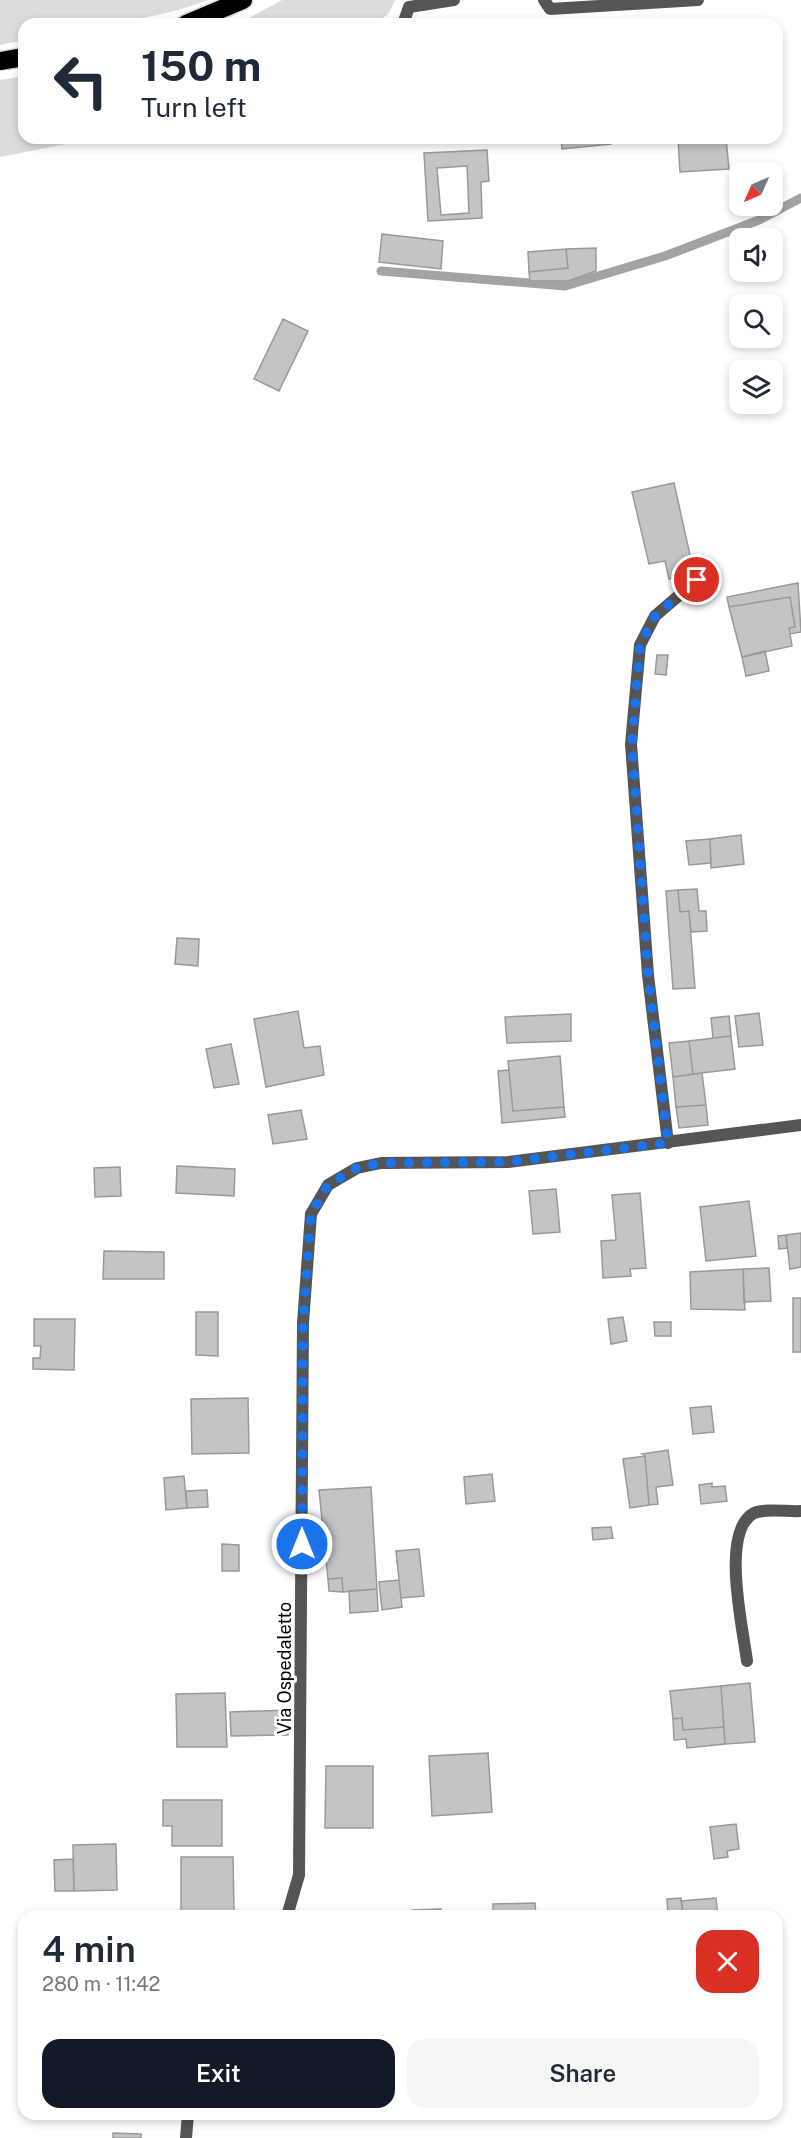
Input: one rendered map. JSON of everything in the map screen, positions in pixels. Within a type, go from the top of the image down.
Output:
[{"type":"highway","points":[[200,18],[243,0]]},
{"type":"highway","points":[[0,62],[18,58]]},
{"type":"street","points":[[405,18],[409,7],[454,0]]},
{"type":"street","points":[[544,0],[550,9],[698,0]]},
{"type":"street","points":[[668,1143],[648,975],[632,744],[640,645],[655,616],[697,580]]},
{"type":"street","name":"Via Ospedaletto","points":[[289,1910],[299,1875],[303,1323],[311,1214],[328,1185],[357,1168],[381,1163],[508,1162],[801,1125]]},
{"type":"street","points":[[747,1661],[734,1552],[742,1524],[755,1513],[801,1511]]},
{"type":"street","points":[[186,2138],[188,2120]]},
{"type":"shaded area","points":[[0,0],[208,0],[143,18],[18,18],[18,41],[0,45]]},
{"type":"shaded area","points":[[282,0],[395,0],[389,13],[383,18],[249,18]]},
{"type":"shaded area","points":[[18,77],[18,144],[66,144],[0,157],[0,80]]},
{"type":"building","points":[[562,144],[611,144],[562,149]]},
{"type":"building","points":[[678,144],[727,144],[729,169],[680,172]]},
{"type":"building","points":[[487,150],[489,181],[481,182],[482,218],[428,221],[424,153]],"holes":[[[467,166],[469,213],[441,215],[437,168]]]},
{"type":"building","points":[[382,234],[443,241],[441,269],[379,262]]},
{"type":"building","points":[[596,248],[596,271],[568,281],[530,281],[529,272],[568,268],[566,249]]},
{"type":"building","points":[[566,249],[568,268],[529,272],[528,252]]},
{"type":"building","points":[[283,319],[308,331],[279,391],[254,379]]},
{"type":"building","points":[[674,483],[694,573],[669,579],[665,561],[649,564],[632,492]]},
{"type":"building","points":[[798,583],[801,632],[790,634],[789,628],[795,627],[790,597],[729,607],[727,597]]},
{"type":"building","points":[[790,597],[795,627],[789,628],[792,646],[742,657],[729,607]]},
{"type":"building","points":[[765,651],[769,671],[746,676],[742,657]]},
{"type":"building","points":[[657,655],[668,655],[666,675],[655,674]]},
{"type":"building","points":[[741,835],[744,864],[711,868],[710,839]]},
{"type":"building","points":[[710,839],[711,863],[689,865],[686,841]]},
{"type":"building","points":[[697,889],[699,911],[706,911],[707,931],[691,932],[689,911],[680,912],[678,890]]},
{"type":"building","points":[[678,890],[680,912],[689,911],[695,988],[673,989],[666,891]]},
{"type":"building","points":[[177,938],[199,939],[198,966],[175,964]]},
{"type":"building","points":[[298,1011],[304,1048],[320,1046],[324,1075],[266,1087],[254,1019]]},
{"type":"building","points":[[759,1013],[763,1045],[739,1047],[735,1016]]},
{"type":"building","points":[[571,1014],[571,1041],[507,1043],[505,1017]]},
{"type":"building","points":[[729,1016],[731,1036],[713,1038],[711,1018]]},
{"type":"building","points":[[731,1036],[735,1069],[693,1074],[689,1041]]},
{"type":"building","points":[[689,1041],[693,1074],[673,1077],[669,1043]]},
{"type":"building","points":[[231,1044],[239,1084],[214,1088],[206,1049]]},
{"type":"building","points":[[560,1056],[564,1107],[513,1111],[508,1061]]},
{"type":"building","points":[[509,1070],[513,1111],[564,1107],[565,1117],[502,1123],[498,1071]]},
{"type":"building","points":[[702,1073],[706,1105],[676,1107],[673,1077]]},
{"type":"building","points":[[706,1105],[708,1125],[679,1128],[676,1107]]},
{"type":"building","points":[[301,1110],[307,1139],[273,1144],[268,1115]]},
{"type":"building","points":[[177,1166],[235,1169],[234,1196],[176,1193]]},
{"type":"building","points":[[120,1167],[121,1196],[95,1197],[94,1168]]},
{"type":"building","points":[[556,1189],[560,1232],[533,1234],[529,1191]]},
{"type":"building","points":[[640,1193],[646,1268],[630,1269],[631,1276],[603,1278],[601,1241],[616,1240],[612,1195]]},
{"type":"building","points":[[749,1201],[756,1256],[706,1261],[700,1207]]},
{"type":"building","points":[[801,1233],[801,1267],[790,1269],[786,1235]]},
{"type":"building","points":[[786,1235],[787,1248],[779,1249],[778,1236]]},
{"type":"building","points":[[104,1251],[164,1252],[164,1279],[103,1279]]},
{"type":"building","points":[[769,1268],[771,1301],[744,1302],[743,1269]]},
{"type":"building","points":[[743,1269],[745,1310],[691,1309],[690,1272]]},
{"type":"building","points":[[793,1298],[801,1298],[801,1352],[793,1352]]},
{"type":"building","points":[[196,1312],[218,1312],[218,1356],[196,1355]]},
{"type":"building","points":[[623,1317],[627,1341],[611,1344],[608,1319]]},
{"type":"building","points":[[34,1319],[75,1319],[74,1370],[33,1369],[33,1358],[40,1358],[41,1346],[34,1346]]},
{"type":"building","points":[[654,1322],[671,1322],[671,1336],[655,1336]]},
{"type":"building","points":[[248,1398],[249,1453],[192,1454],[191,1399]]},
{"type":"building","points":[[711,1406],[714,1432],[693,1434],[690,1408]]},
{"type":"building","points":[[668,1450],[673,1485],[656,1487],[658,1504],[649,1505],[645,1456],[642,1454]]},
{"type":"building","points":[[645,1456],[649,1505],[630,1508],[623,1459]]},
{"type":"building","points":[[492,1474],[495,1501],[466,1504],[464,1477]]},
{"type":"building","points":[[184,1476],[187,1508],[166,1510],[164,1478]]},
{"type":"building","points":[[712,1483],[712,1487],[725,1486],[727,1501],[701,1504],[699,1485]]},
{"type":"building","points":[[371,1487],[377,1589],[343,1592],[342,1578],[328,1579],[319,1490]]},
{"type":"building","points":[[207,1490],[208,1507],[187,1508],[186,1491]]},
{"type":"building","points":[[611,1527],[613,1538],[593,1540],[592,1528]]},
{"type":"building","points":[[222,1544],[239,1545],[239,1571],[222,1571]]},
{"type":"building","points":[[419,1549],[424,1596],[401,1598],[396,1551]]},
{"type":"building","points":[[342,1578],[343,1592],[329,1591],[328,1579]]},
{"type":"building","points":[[399,1580],[402,1607],[382,1610],[379,1582]]},
{"type":"building","points":[[377,1589],[378,1611],[350,1613],[349,1591]]},
{"type":"building","points":[[750,1683],[755,1742],[725,1744],[721,1686]]},
{"type":"building","points":[[721,1686],[724,1727],[683,1730],[682,1718],[673,1719],[670,1691]]},
{"type":"building","points":[[225,1693],[227,1747],[177,1747],[176,1694]]},
{"type":"building","points":[[288,1710],[288,1735],[231,1736],[230,1712]]},
{"type":"building","points":[[682,1718],[683,1730],[724,1727],[725,1744],[687,1748],[686,1739],[674,1740],[673,1719]]},
{"type":"building","points":[[488,1753],[492,1812],[432,1816],[429,1756]]},
{"type":"building","points":[[326,1766],[373,1766],[373,1828],[325,1828]]},
{"type":"building","points":[[163,1800],[222,1800],[222,1846],[172,1846],[172,1826],[163,1826]]},
{"type":"building","points":[[736,1824],[739,1849],[727,1851],[728,1857],[714,1859],[710,1827]]},
{"type":"building","points":[[116,1844],[117,1890],[74,1891],[73,1845]]},
{"type":"building","points":[[181,1857],[233,1857],[234,1910],[181,1910]]},
{"type":"building","points":[[73,1859],[74,1891],[55,1891],[54,1860]]},
{"type":"building","points":[[681,1898],[683,1910],[668,1910],[667,1899]]},
{"type":"building","points":[[716,1898],[717,1910],[682,1910],[681,1901]]},
{"type":"building","points":[[535,1903],[536,1910],[493,1910],[493,1904]]},
{"type":"building","points":[[113,2133],[141,2134],[141,2138],[113,2138]]},
{"type":"waterway","points":[[381,271],[565,286],[665,256],[759,220],[801,198]]},
{"type":"route","points":[[302,1544],[303,1323],[311,1214],[328,1185],[357,1168],[381,1163],[508,1162],[668,1143],[648,975],[632,744],[640,645],[655,616],[697,580]]}]
